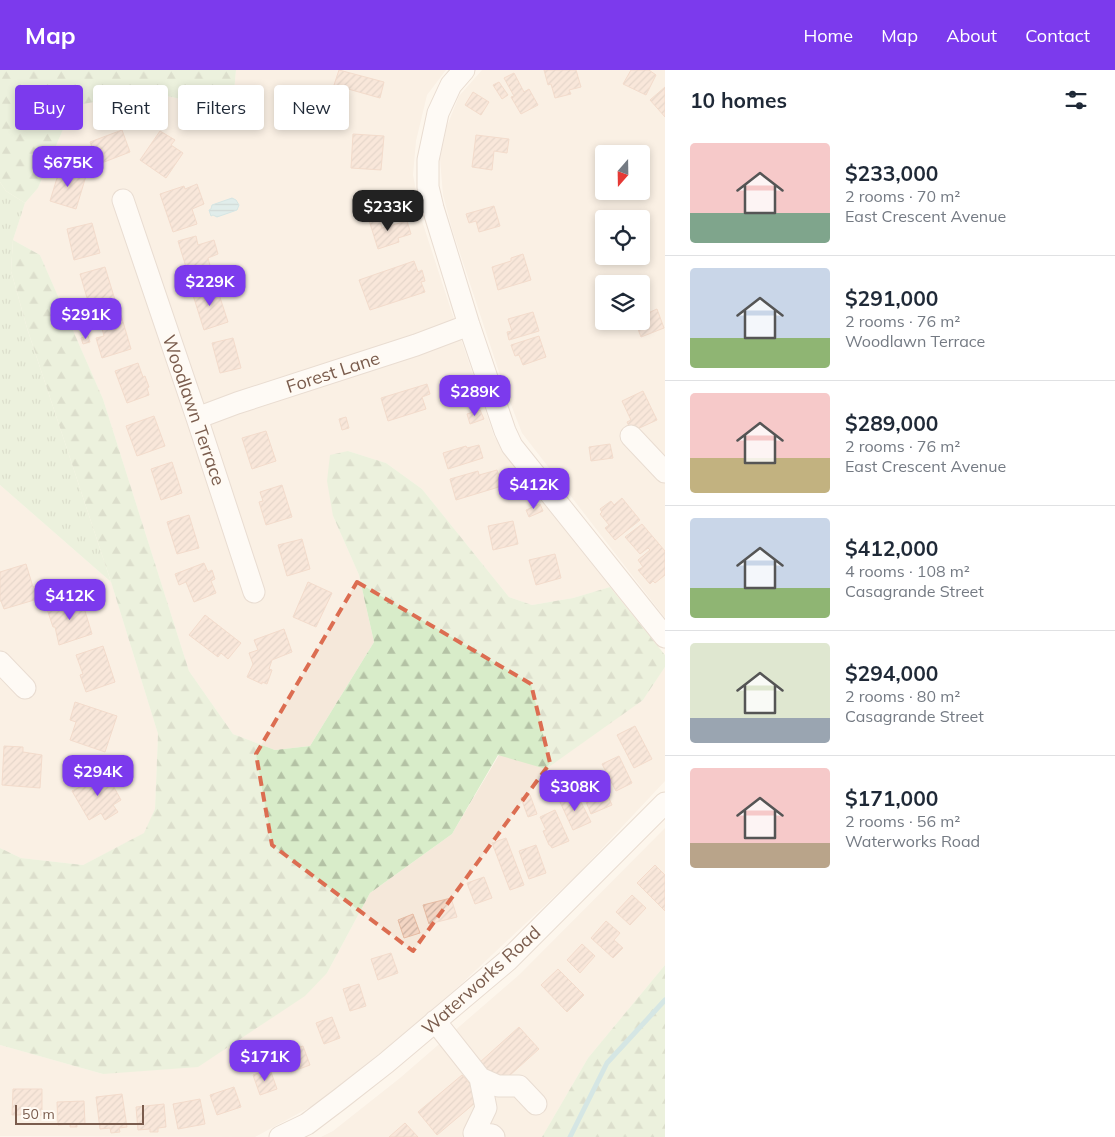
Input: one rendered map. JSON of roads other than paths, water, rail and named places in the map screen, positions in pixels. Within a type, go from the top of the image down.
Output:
[{"type":"street","points":[[464,70],[451,85],[438,113],[428,160],[428,187],[469,325],[505,432],[512,446],[665,637]]},
{"type":"street","name":"Woodlawn Terrace","points":[[122,200],[197,418],[254,592]]},
{"type":"street","name":"Forest Lane","points":[[197,418],[243,401],[416,345],[469,325]]},
{"type":"street","points":[[631,436],[665,472]]},
{"type":"street","points":[[0,662],[25,688]]},
{"type":"street","name":"Waterworks Road","points":[[280,1137],[307,1124],[377,1070],[512,957],[665,803]]},
{"type":"street","points":[[435,1022],[480,1078],[498,1086],[519,1086],[536,1104]]},
{"type":"street","points":[[480,1078],[486,1108],[474,1133],[492,1135],[494,1137]]},
{"type":"water","points":[[232,198],[239,205],[237,210],[217,217],[211,216],[209,210],[212,205]]},
{"type":"waterway","points":[[570,1137],[607,1063],[665,1000]]}]
